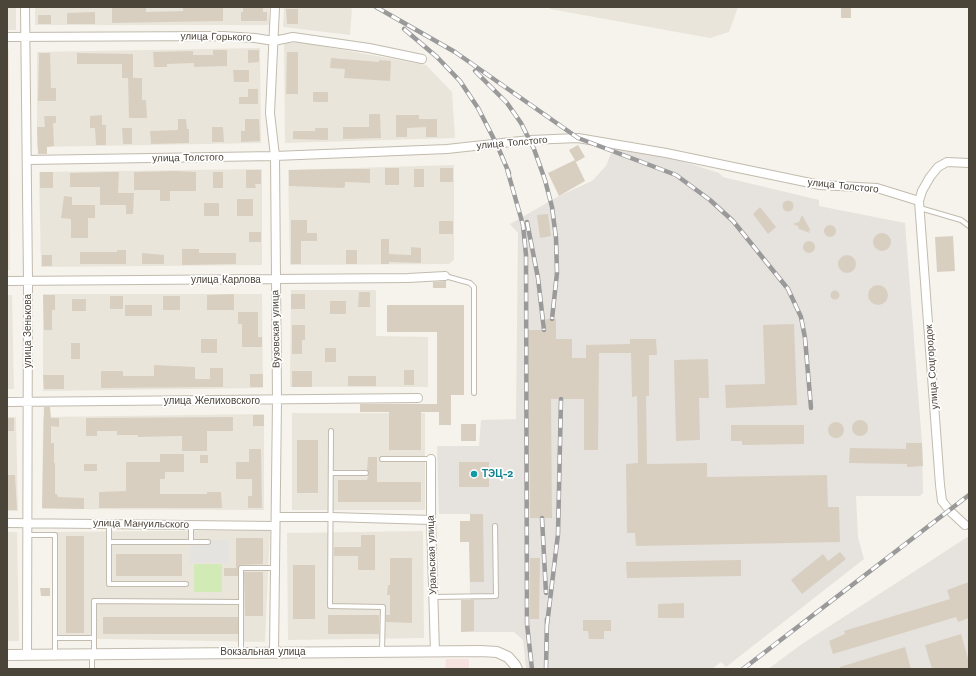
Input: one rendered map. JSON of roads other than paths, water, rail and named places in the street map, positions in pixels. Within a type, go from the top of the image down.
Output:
[{"type":"street","name":"улица Зенькова","points":[[25,7],[29,523],[27,654]]},
{"type":"street","name":"Вузовская улица","points":[[274,652],[277,400],[275,156],[270,113],[275,7]]},
{"type":"street","name":"улица Горького","points":[[7,36],[224,36],[274,41],[293,37],[369,48],[422,59]]},
{"type":"street","name":"улица Толстого","points":[[27,160],[275,156],[447,149],[530,140],[578,138],[666,153],[820,185],[877,188],[920,204]]},
{"type":"street","points":[[920,204],[922,191],[938,167],[947,162],[969,163]]},
{"type":"street","name":"улица Соцгородок","points":[[920,204],[942,501],[950,511],[967,524]]},
{"type":"street","name":"улица Карлова","points":[[7,281],[408,278],[445,276]]},
{"type":"street","name":"улица Желиховского","points":[[7,402],[418,398]]},
{"type":"street","name":"Уральская улица","points":[[431,459],[431,520],[435,652]]},
{"type":"street","name":"улица Мануильского","points":[[7,523],[191,525],[276,522],[331,517],[431,520]]},
{"type":"street","name":"Вокзальная улица","points":[[7,655],[241,652],[497,652],[508,657],[516,667]]},
{"type":"lane","points":[[920,204],[960,220],[969,226]]},
{"type":"lane","points":[[445,276],[470,282],[474,287],[474,392]]},
{"type":"lane","points":[[331,431],[330,606],[383,606],[382,652]]},
{"type":"lane","points":[[382,459],[431,459]]},
{"type":"lane","points":[[331,473],[366,473]]},
{"type":"lane","points":[[109,524],[109,584],[186,584]]},
{"type":"lane","points":[[191,525],[191,542]]},
{"type":"lane","points":[[434,597],[496,596],[494,526]]},
{"type":"lane","points":[[28,535],[55,535],[55,654]]},
{"type":"lane","points":[[109,542],[208,542]]},
{"type":"lane","points":[[241,652],[241,568],[275,568]]},
{"type":"lane","points":[[92,669],[94,601],[241,602]]},
{"type":"lane","points":[[55,638],[94,638]]},
{"type":"railway","points":[[376,7],[455,52],[578,138],[676,175],[710,200],[733,221],[788,289],[801,317],[805,338],[811,408]]},
{"type":"railway","points":[[404,29],[437,57],[460,81],[478,108],[497,145],[509,173]]},
{"type":"railway","points":[[475,71],[507,103],[521,123],[534,149],[545,180],[552,207],[556,238],[557,273],[552,319]]},
{"type":"railway","points":[[507,169],[523,225],[526,255],[527,624],[532,669]]},
{"type":"railway","points":[[527,222],[538,278],[544,330]]},
{"type":"railway","points":[[547,625],[558,534],[561,399]]},
{"type":"railway","points":[[743,669],[969,495]]},
{"type":"railway","points":[[542,518],[546,593]]},
{"type":"railway","points":[[546,669],[547,619]]},
{"type":"place","name":"ТЭЦ-2","points":[[474,474]]}]
